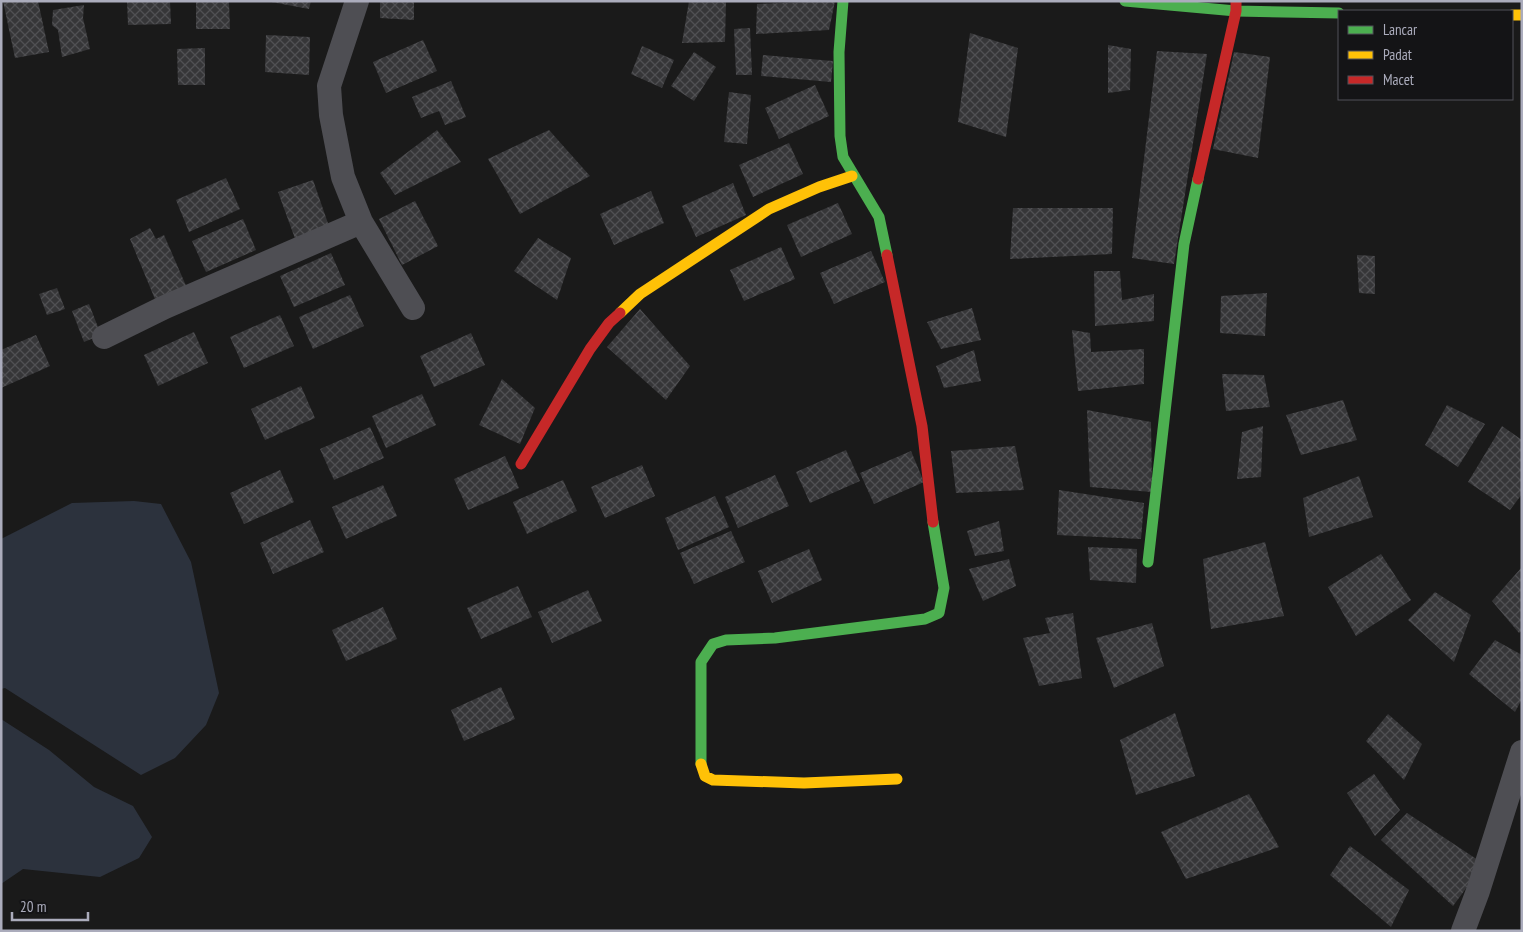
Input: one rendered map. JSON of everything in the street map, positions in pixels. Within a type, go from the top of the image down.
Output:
[{"type":"street","points":[[357,1],[329,86],[330,115],[343,178],[361,222],[414,308]]},
{"type":"street","points":[[843,1],[839,52],[840,136],[843,157],[852,176],[868,196],[879,217],[922,426],[930,500],[944,588],[943,602],[939,613],[925,619],[774,638],[726,640],[713,644],[702,662],[700,760],[704,776],[713,780],[804,784],[897,779]]},
{"type":"street","points":[[1125,1],[1338,13]]},
{"type":"street","points":[[1148,562],[1184,244],[1236,6]]},
{"type":"street","points":[[522,464],[590,350],[609,323],[640,294],[722,238],[769,209],[819,187],[852,176]]},
{"type":"street","points":[[104,337],[165,307],[361,222]]},
{"type":"street","points":[[1463,931],[1478,891],[1522,752]]},
{"type":"shaded area","points":[[134,501],[161,504],[191,562],[219,693],[206,725],[175,758],[141,775],[5,688],[1,689],[1,539],[72,503]]},
{"type":"shaded area","points":[[1,719],[49,750],[94,787],[133,806],[152,837],[139,858],[100,877],[23,869],[1,884]]},
{"type":"building","points":[[3,1],[38,1],[49,52],[15,58]]},
{"type":"building","points":[[127,1],[170,1],[171,24],[128,25]]},
{"type":"building","points":[[196,1],[229,1],[230,29],[196,29]]},
{"type":"building","points":[[266,1],[311,1],[309,9]]},
{"type":"building","points":[[380,1],[414,1],[414,20],[380,18]]},
{"type":"building","points":[[689,1],[726,1],[725,42],[682,43]]},
{"type":"building","points":[[835,1],[829,30],[756,34],[757,4]]},
{"type":"building","points":[[84,5],[83,18],[90,49],[62,57],[58,30],[52,25],[53,10]]},
{"type":"building","points":[[750,28],[752,75],[736,75],[734,29]]},
{"type":"building","points":[[970,33],[1018,48],[1006,137],[958,122]]},
{"type":"building","points":[[266,35],[310,37],[309,75],[265,72]]},
{"type":"building","points":[[423,40],[437,71],[386,93],[373,62]]},
{"type":"building","points":[[1108,45],[1131,49],[1130,90],[1108,93]]},
{"type":"building","points":[[642,46],[674,60],[662,88],[631,74]]},
{"type":"building","points":[[205,48],[205,85],[178,85],[177,49]]},
{"type":"building","points":[[1157,51],[1207,54],[1174,264],[1132,258]]},
{"type":"building","points":[[694,52],[716,67],[694,101],[671,86]]},
{"type":"building","points":[[1234,52],[1270,57],[1258,158],[1213,149]]},
{"type":"building","points":[[763,55],[833,61],[831,82],[761,76]]},
{"type":"building","points":[[451,81],[466,117],[445,125],[439,111],[421,118],[412,97]]},
{"type":"building","points":[[815,85],[829,116],[779,139],[765,108]]},
{"type":"building","points":[[729,92],[751,95],[747,144],[724,142]]},
{"type":"building","points":[[437,130],[461,162],[395,195],[380,173]]},
{"type":"building","points":[[549,130],[590,176],[520,214],[488,159]]},
{"type":"building","points":[[789,143],[803,174],[753,197],[739,165]]},
{"type":"building","points":[[226,178],[240,209],[189,232],[176,200]]},
{"type":"building","points":[[313,180],[331,232],[297,244],[278,192]]},
{"type":"building","points":[[733,183],[746,215],[696,237],[682,206]]},
{"type":"building","points":[[651,191],[664,223],[614,245],[600,214]]},
{"type":"building","points":[[415,201],[438,246],[402,265],[379,219]]},
{"type":"building","points":[[838,203],[852,234],[801,257],[787,225]]},
{"type":"building","points":[[1013,208],[1113,208],[1112,254],[1010,259]]},
{"type":"building","points":[[243,219],[256,250],[206,272],[192,241]]},
{"type":"building","points":[[150,228],[156,239],[164,235],[187,288],[157,304],[130,239]]},
{"type":"building","points":[[538,238],[571,258],[557,300],[514,271]]},
{"type":"building","points":[[781,247],[795,279],[744,301],[730,270]]},
{"type":"building","points":[[871,251],[885,282],[834,304],[820,273]]},
{"type":"building","points":[[331,253],[345,285],[294,307],[280,276]]},
{"type":"building","points":[[1357,255],[1375,256],[1375,294],[1359,293]]},
{"type":"building","points":[[1094,271],[1120,271],[1122,300],[1154,294],[1154,321],[1095,326]]},
{"type":"building","points":[[57,288],[65,309],[47,315],[39,294]]},
{"type":"building","points":[[1267,293],[1265,336],[1220,333],[1221,296]]},
{"type":"building","points":[[350,295],[364,326],[313,349],[299,317]]},
{"type":"building","points":[[89,304],[101,335],[84,342],[72,311]]},
{"type":"building","points":[[972,308],[981,340],[941,349],[927,322]]},
{"type":"building","points":[[640,309],[690,366],[666,400],[607,347]]},
{"type":"building","points":[[280,315],[294,346],[244,368],[230,337]]},
{"type":"building","points":[[1072,330],[1090,333],[1091,352],[1144,349],[1144,384],[1078,391]]},
{"type":"building","points":[[194,332],[208,363],[158,386],[144,355]]},
{"type":"building","points":[[471,333],[485,365],[434,387],[420,356]]},
{"type":"building","points":[[36,335],[50,366],[1,388],[1,350]]},
{"type":"building","points":[[974,350],[981,381],[944,388],[936,366]]},
{"type":"building","points":[[1222,374],[1264,375],[1270,407],[1226,411]]},
{"type":"building","points":[[502,379],[535,408],[520,444],[479,425]]},
{"type":"building","points":[[301,386],[315,418],[265,440],[251,409]]},
{"type":"building","points":[[422,394],[436,425],[386,448],[372,416]]},
{"type":"building","points":[[1343,400],[1357,440],[1301,455],[1286,415]]},
{"type":"building","points":[[1447,405],[1485,424],[1458,467],[1425,445]]},
{"type":"building","points":[[1087,410],[1151,422],[1152,492],[1090,487]]},
{"type":"building","points":[[1263,426],[1261,477],[1237,479],[1242,432]]},
{"type":"building","points":[[1502,426],[1522,440],[1522,494],[1510,510],[1468,482]]},
{"type":"building","points":[[370,427],[384,458],[334,480],[320,449]]},
{"type":"building","points":[[1015,446],[1024,490],[956,493],[951,451]]},
{"type":"building","points":[[846,450],[860,481],[810,503],[796,472]]},
{"type":"building","points":[[911,451],[924,482],[874,504],[860,473]]},
{"type":"building","points":[[505,456],[519,488],[468,510],[454,479]]},
{"type":"building","points":[[642,465],[655,496],[605,518],[591,487]]},
{"type":"building","points":[[280,470],[294,502],[244,524],[230,493]]},
{"type":"building","points":[[775,475],[789,506],[738,528],[725,497]]},
{"type":"building","points":[[1359,476],[1373,517],[1309,537],[1303,498]]},
{"type":"building","points":[[563,480],[577,511],[527,534],[513,502]]},
{"type":"building","points":[[383,485],[397,516],[346,539],[332,507]]},
{"type":"building","points":[[1059,490],[1144,503],[1141,539],[1057,535]]},
{"type":"building","points":[[715,496],[729,527],[678,550],[665,518]]},
{"type":"building","points":[[310,520],[324,552],[273,574],[260,543]]},
{"type":"building","points":[[999,521],[1004,551],[975,556],[967,531]]},
{"type":"building","points":[[731,531],[745,562],[694,584],[680,553]]},
{"type":"building","points":[[1265,542],[1284,616],[1211,629],[1203,559]]},
{"type":"building","points":[[1088,547],[1137,549],[1136,583],[1090,580]]},
{"type":"building","points":[[809,549],[822,580],[772,603],[758,571]]},
{"type":"building","points":[[1381,554],[1411,600],[1356,636],[1328,587]]},
{"type":"building","points":[[1009,559],[1016,586],[983,601],[969,569]]},
{"type":"building","points":[[1522,567],[1522,631],[1519,633],[1492,601]]},
{"type":"building","points":[[518,586],[532,617],[481,639],[467,608]]},
{"type":"building","points":[[588,590],[602,621],[552,643],[538,612]]},
{"type":"building","points":[[1435,592],[1471,615],[1454,662],[1408,620]]},
{"type":"building","points":[[383,607],[397,639],[346,661],[332,630]]},
{"type":"building","points":[[1073,613],[1082,678],[1039,686],[1023,638],[1050,633],[1045,618]]},
{"type":"building","points":[[1152,623],[1164,666],[1114,688],[1096,638]]},
{"type":"building","points":[[1495,640],[1522,655],[1522,699],[1515,712],[1469,674]]},
{"type":"building","points":[[501,687],[515,719],[464,741],[451,710]]},
{"type":"building","points":[[1175,713],[1195,776],[1136,795],[1120,740]]},
{"type":"building","points":[[1388,714],[1422,744],[1404,780],[1366,741]]},
{"type":"building","points":[[1374,774],[1400,810],[1375,836],[1347,793]]},
{"type":"building","points":[[1249,794],[1279,847],[1186,879],[1161,832]]},
{"type":"building","points":[[1407,813],[1484,864],[1453,906],[1381,840]]},
{"type":"building","points":[[1350,846],[1409,890],[1391,927],[1330,875]]},
{"type":"traffic: fast","points":[[843,1],[839,52],[840,136],[843,157],[879,217],[887,255]]},
{"type":"traffic: fast","points":[[1125,1],[1236,11],[1338,13]]},
{"type":"traffic: fast","points":[[1148,562],[1184,244],[1198,179]]},
{"type":"traffic: fast","points":[[701,764],[701,662],[713,644],[726,640],[775,638],[925,619],[939,613],[944,588],[933,522]]},
{"type":"traffic: slow","points":[[1513,15],[1522,15]]},
{"type":"traffic: slow","points":[[620,313],[640,294],[769,209],[819,187],[852,176]]},
{"type":"traffic: slow","points":[[701,764],[705,776],[713,780],[804,783],[897,779]]},
{"type":"traffic: jam","points":[[1198,179],[1236,11],[1236,1]]},
{"type":"traffic: jam","points":[[887,255],[922,426],[933,522]]},
{"type":"traffic: jam","points":[[521,464],[590,349],[609,323],[620,313]]}]
